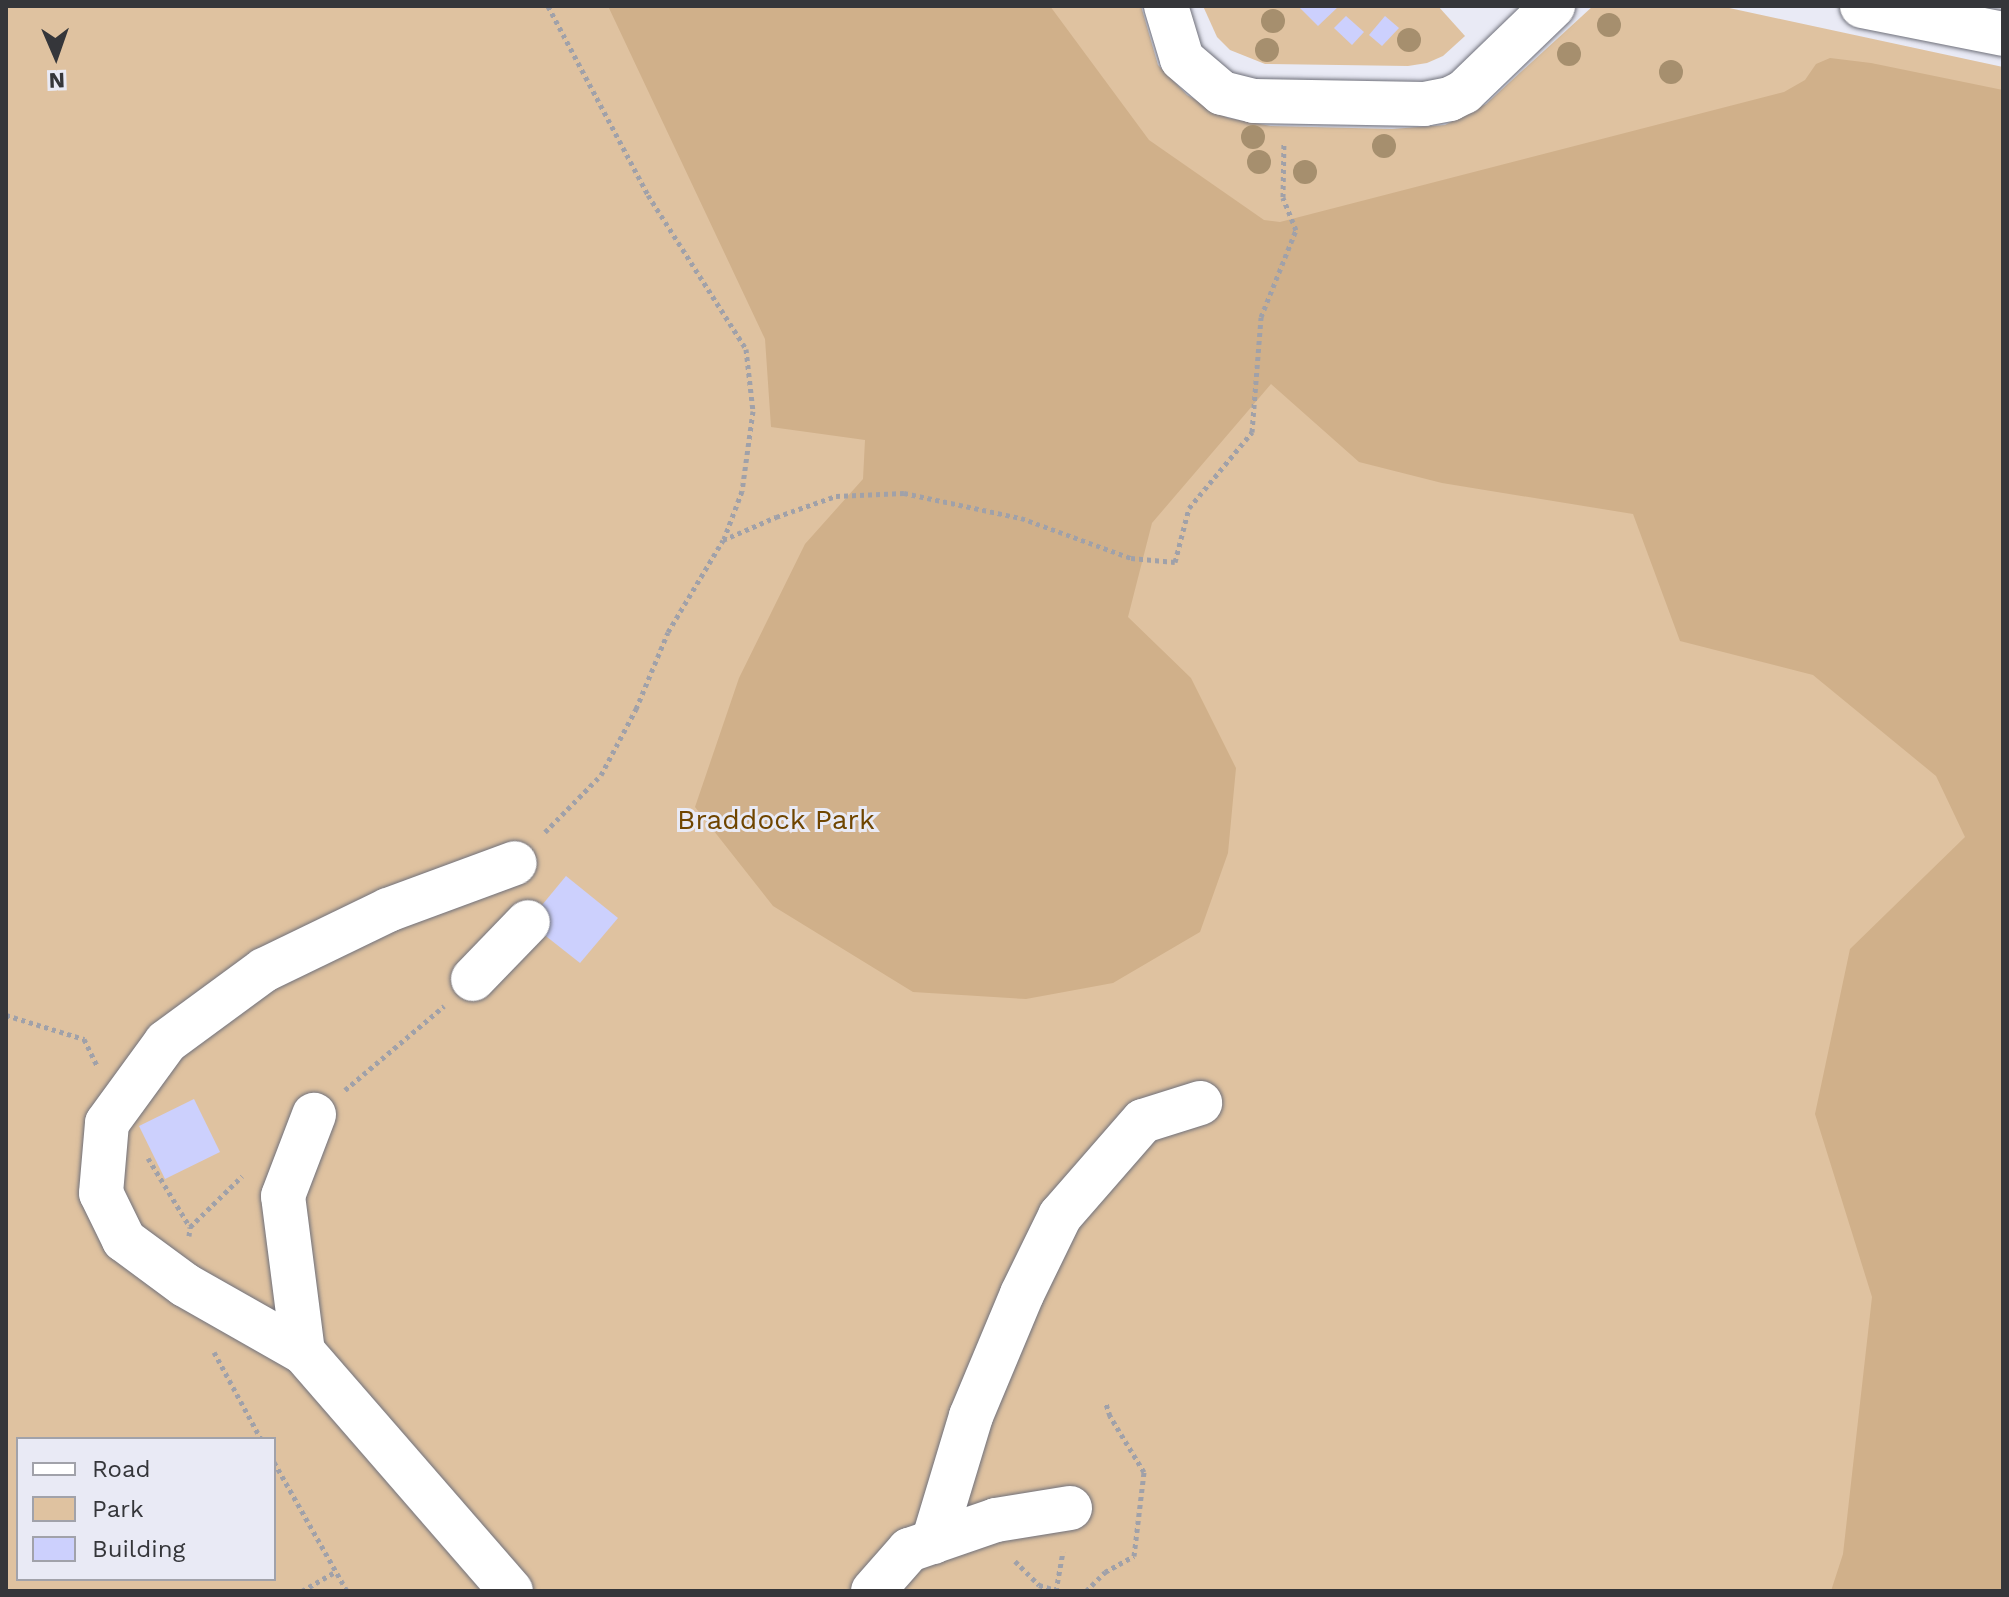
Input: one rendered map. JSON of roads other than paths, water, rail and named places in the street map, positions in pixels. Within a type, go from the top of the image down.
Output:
[{"type":"lane","points":[[1166,6],[1182,59],[1202,80],[1222,93],[1254,101],[1424,104],[1450,99],[1477,80],[1553,6]]},
{"type":"lane","points":[[1862,6],[2003,34]]},
{"type":"lane","points":[[511,1591],[303,1352],[185,1285],[124,1240],[101,1193],[107,1123],[166,1042],[264,970],[388,910],[515,863]]},
{"type":"lane","points":[[473,979],[528,922]]},
{"type":"lane","points":[[933,1542],[971,1416],[1022,1294],[1060,1216],[1143,1121],[1200,1103]]},
{"type":"lane","points":[[303,1352],[283,1196],[314,1115]]},
{"type":"lane","points":[[873,1591],[909,1550],[996,1520],[1070,1508]]},
{"type":"park label","name":"Braddock Park","points":[[776,820]]}]
